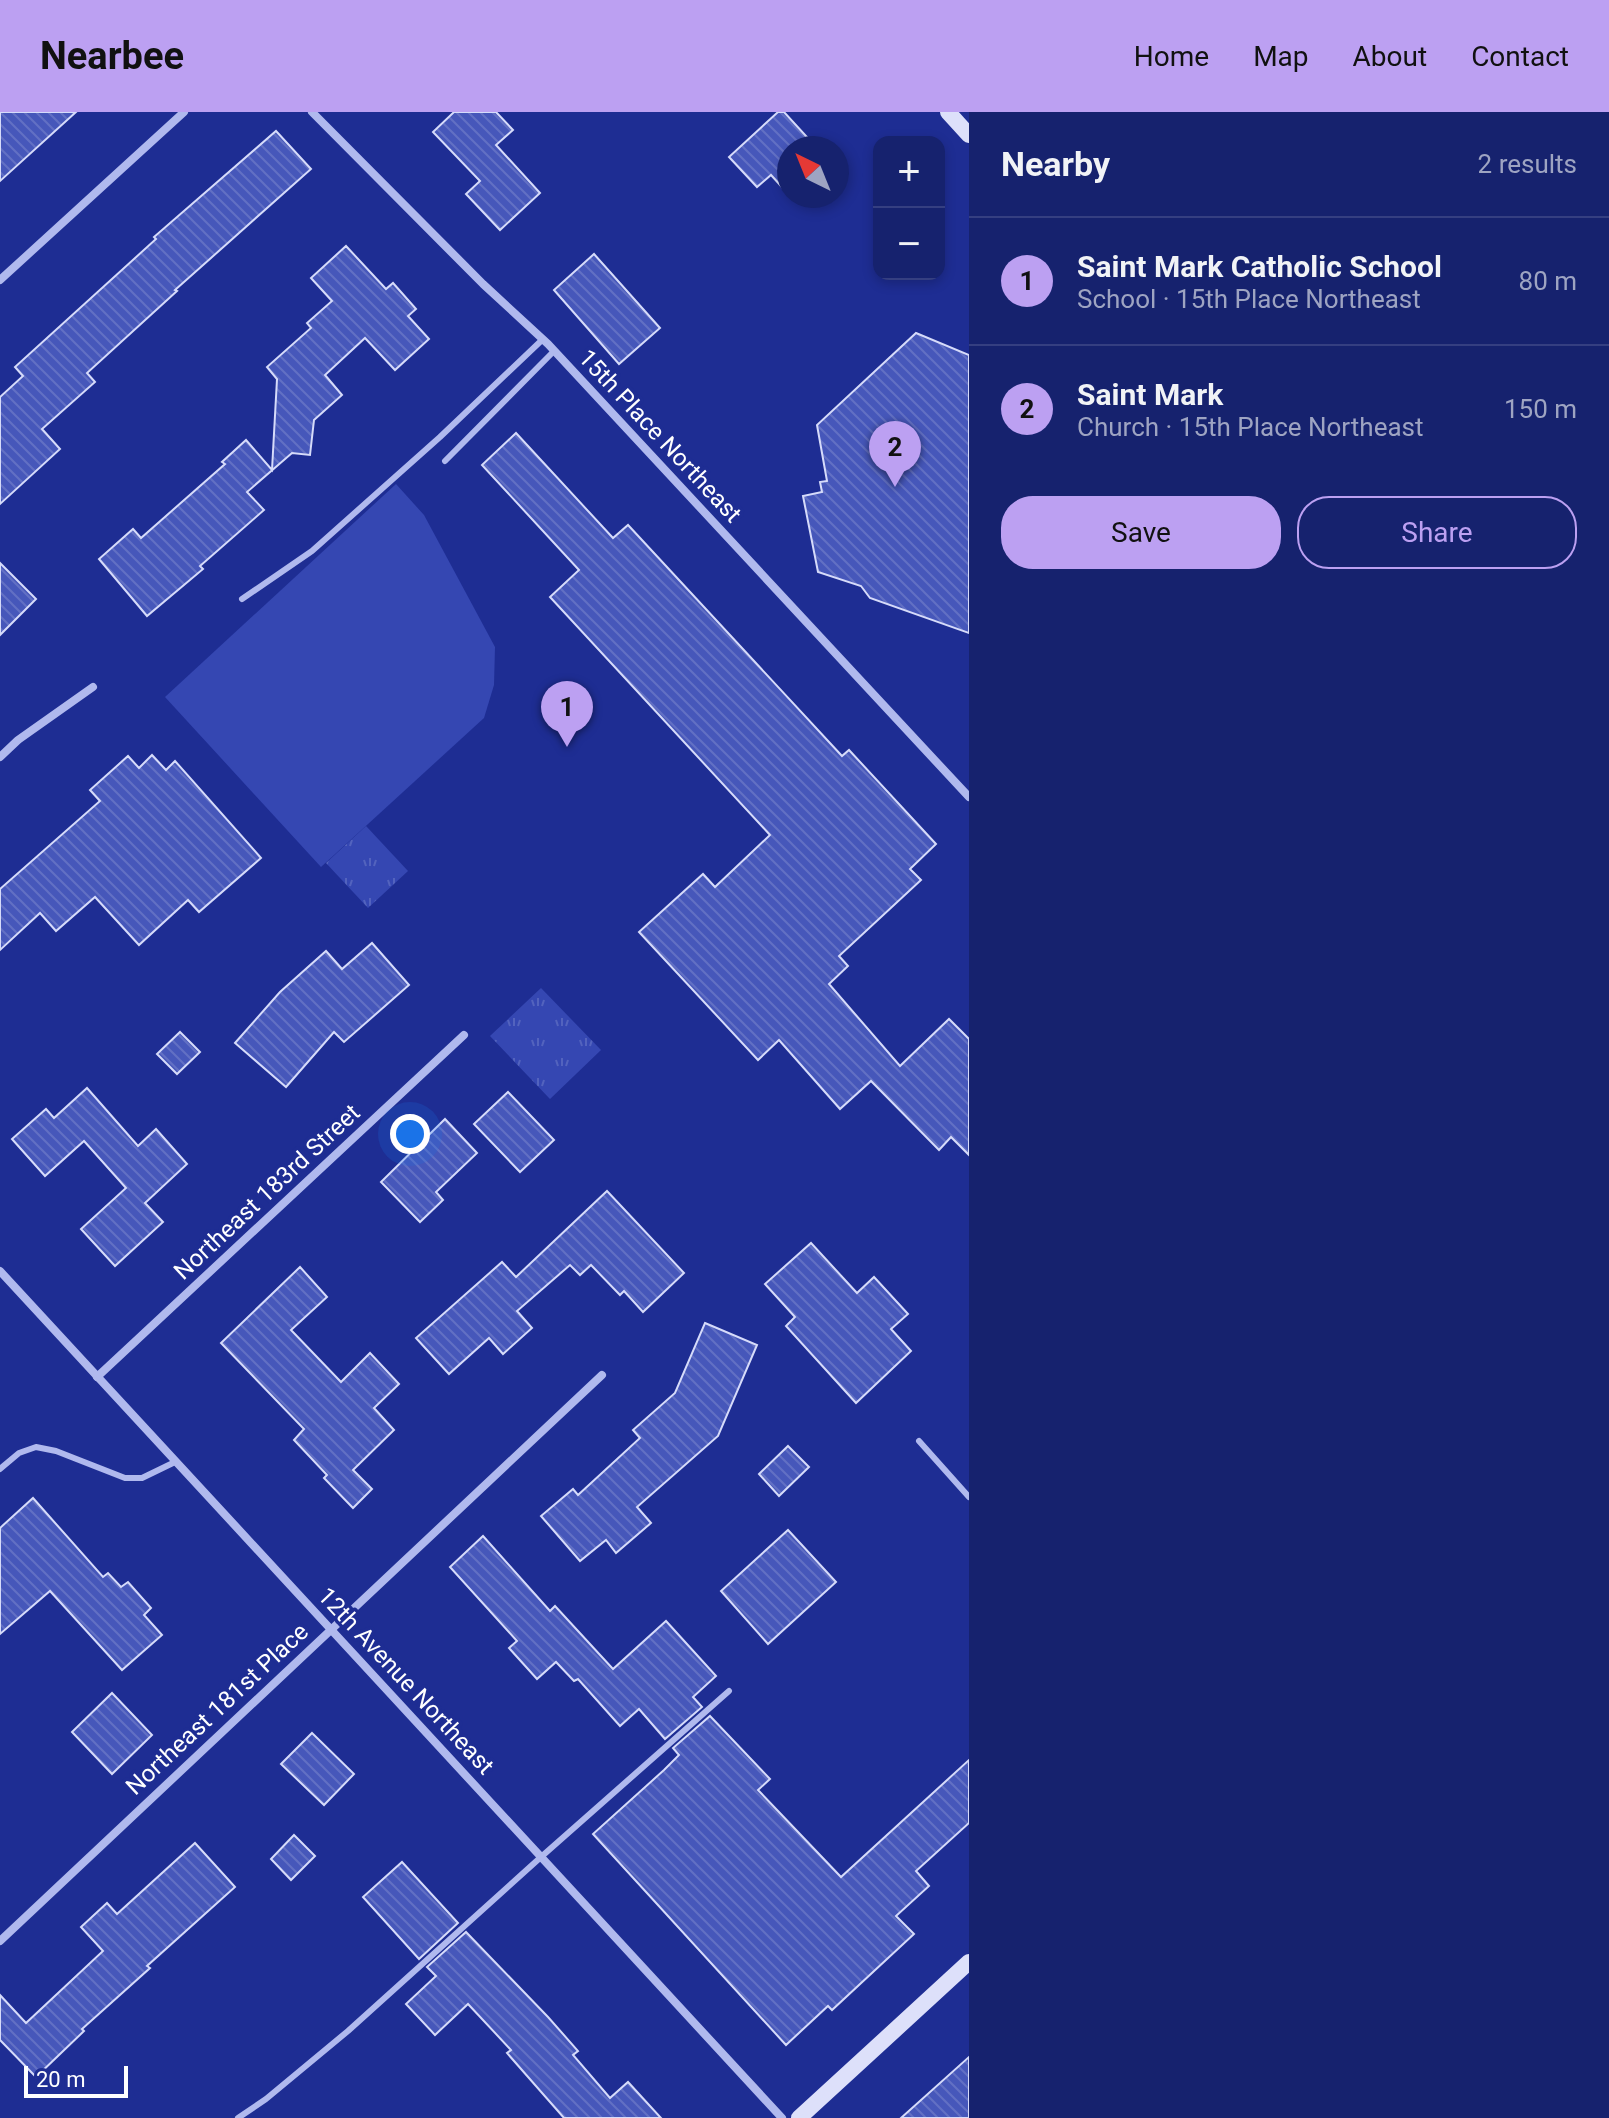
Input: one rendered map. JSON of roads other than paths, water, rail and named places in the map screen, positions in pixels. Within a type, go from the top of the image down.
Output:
[{"type":"street","points":[[0,280],[184,112]]},
{"type":"street","name":"15th Place Northeast","points":[[312,112],[554,351],[969,797]]},
{"type":"street","points":[[948,112],[969,135]]},
{"type":"street","points":[[0,757],[18,740],[93,687]]},
{"type":"street","name":"Northeast 183rd Street","points":[[97,1377],[464,1035]]},
{"type":"street","name":"12th Avenue Northeast","points":[[0,1271],[782,2118]]},
{"type":"street","name":"Northeast 181st Place","points":[[0,1941],[602,1375]]},
{"type":"street","points":[[799,2118],[969,1962]]},
{"type":"lane","points":[[242,599],[312,551],[440,437],[542,340]]},
{"type":"lane","points":[[445,461],[554,351]]},
{"type":"lane","points":[[919,1441],[969,1497]]},
{"type":"lane","points":[[0,1469],[19,1453],[36,1447],[56,1451],[125,1478],[142,1478],[175,1462]]},
{"type":"lane","points":[[238,2118],[266,2099],[348,2031],[729,1691]]},
{"type":"place","name":"Saint Mark","points":[[895,487]]},
{"type":"place","name":"Saint Mark Catholic School","points":[[567,747]]}]
